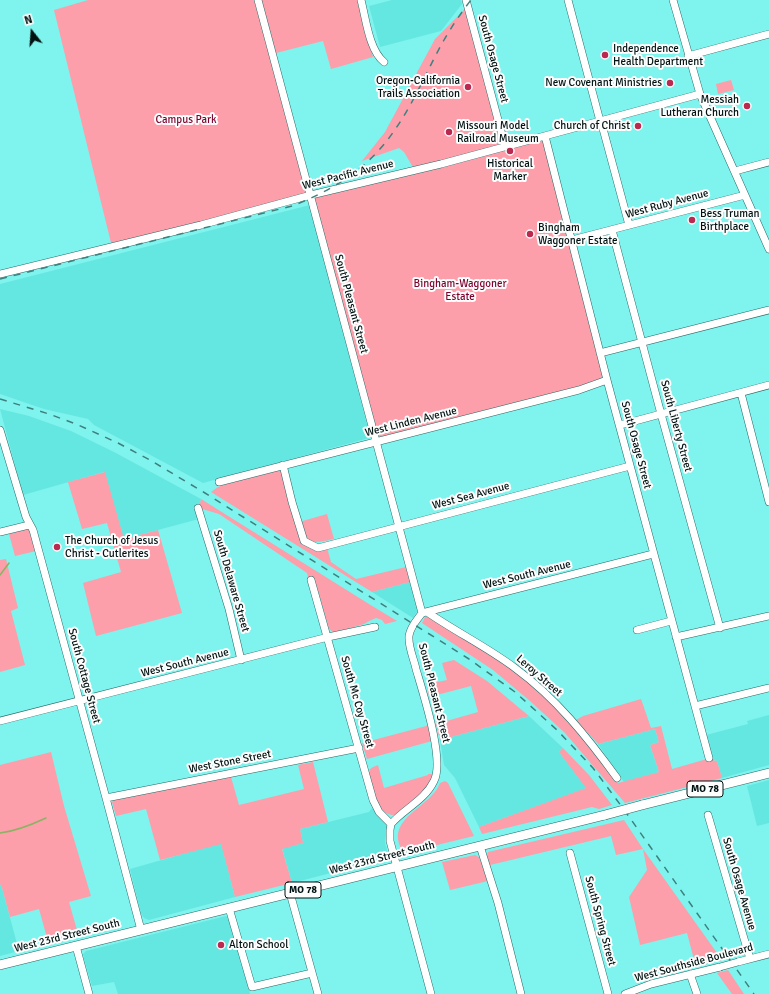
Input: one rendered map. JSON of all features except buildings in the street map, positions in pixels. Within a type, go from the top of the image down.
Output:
[{"type":"main road","name":"West 23rd Street South","points":[[0,965],[769,773]]},
{"type":"street","name":"South Pleasant Street","points":[[258,0],[399,527],[425,612],[413,626],[409,637],[412,654],[436,741],[437,774],[428,792],[391,824]]},
{"type":"street","points":[[361,0],[374,50],[379,58],[384,62]]},
{"type":"street","name":"South Osage Street","points":[[466,0],[505,146]]},
{"type":"street","points":[[568,0],[629,225]]},
{"type":"street","points":[[673,0],[700,94],[768,244]]},
{"type":"street","points":[[688,56],[769,34]]},
{"type":"street","name":"West Pacific Avenue","points":[[0,274],[201,225],[311,195],[441,164],[700,94]]},
{"type":"street","name":"South Osage Street","points":[[545,136],[607,380],[709,758]]},
{"type":"street","points":[[734,171],[769,162]]},
{"type":"street","name":"West Ruby Avenue","points":[[572,240],[745,195]]},
{"type":"street","name":"South Liberty Street","points":[[612,230],[660,414],[720,628]]},
{"type":"street","points":[[600,353],[769,310]]},
{"type":"street","name":"West Linden Avenue","points":[[219,482],[579,390],[607,380]]},
{"type":"street","points":[[620,425],[769,385]]},
{"type":"street","points":[[740,393],[769,502]]},
{"type":"street","name":"South Cottage Street","points":[[0,430],[29,525],[33,530],[141,930]]},
{"type":"street","name":"West Sea Avenue","points":[[283,465],[304,541],[318,548],[630,466]]},
{"type":"street","name":"South Delaware Street","points":[[198,508],[228,609],[241,660]]},
{"type":"street","points":[[0,532],[29,525]]},
{"type":"street","name":"West South Avenue","points":[[425,612],[653,554]]},
{"type":"street","name":"South Mc Coy Street","points":[[311,580],[373,800],[379,812],[391,824]]},
{"type":"street","name":"Leroy Street","points":[[425,612],[515,668],[536,686],[567,715],[593,745],[617,778]]},
{"type":"street","points":[[676,638],[769,616]]},
{"type":"street","points":[[637,630],[671,621]]},
{"type":"street","name":"West South Avenue","points":[[0,721],[328,637],[375,627]]},
{"type":"street","points":[[695,706],[769,688]]},
{"type":"street","name":"West Stone Street","points":[[106,798],[358,748]]},
{"type":"street","name":"South Osage Avenue","points":[[708,815],[750,959]]},
{"type":"street","points":[[391,824],[390,841],[396,867],[431,994]]},
{"type":"street","points":[[480,846],[498,902],[521,994]]},
{"type":"street","name":"South Spring Street","points":[[570,853],[608,994]]},
{"type":"street","points":[[290,893],[318,994]]},
{"type":"street","points":[[229,908],[252,987],[312,973]]},
{"type":"street","points":[[76,946],[89,994]]},
{"type":"street","name":"West Southside Boulevard","points":[[625,994],[651,984],[769,954]]},
{"type":"street","points":[[690,974],[697,994]]},
{"type":"shaded area","points":[[392,0],[461,0],[462,4],[441,31],[380,47],[369,6]]},
{"type":"shaded area","points":[[310,205],[370,436],[369,438],[203,483],[94,425],[88,419],[44,409],[0,394],[0,284]]},
{"type":"shaded area","points":[[0,409],[29,416],[71,431],[114,452],[201,499],[199,519],[124,539],[104,472],[23,495]]},
{"type":"shaded area","points":[[410,582],[418,610],[413,618],[372,592]]},
{"type":"shaded area","points":[[769,715],[769,765],[722,778],[717,761],[713,760],[706,735],[748,724],[747,721]]},
{"type":"shaded area","points":[[529,716],[563,748],[559,752],[587,788],[479,827],[455,778],[444,765],[440,740]]},
{"type":"shaded area","points":[[655,729],[659,742],[650,745],[659,772],[624,782],[598,744]]},
{"type":"shaded area","points":[[769,780],[769,823],[757,826],[747,786]]},
{"type":"shaded area","points":[[372,808],[386,824],[387,829],[385,843],[387,849],[386,855],[383,859],[292,883],[282,848],[303,843],[300,829],[369,812]]},
{"type":"shaded area","points":[[221,843],[235,897],[149,920],[144,918],[141,914],[130,869]]},
{"type":"shaded area","points":[[0,884],[19,951],[0,956]]},
{"type":"shaded area","points":[[226,916],[229,918],[237,941],[250,994],[118,994],[114,982],[92,986],[83,954],[86,951]]},
{"type":"green space","points":[[88,0],[258,0],[311,194],[414,169],[404,152],[399,148],[362,161],[385,132],[435,39],[468,5],[505,146],[545,136],[607,380],[376,442],[311,195],[112,247],[54,10]]},
{"type":"green space","points":[[261,0],[357,0],[373,57],[331,69],[323,41],[276,53]]},
{"type":"green space","points":[[731,80],[734,90],[718,94],[716,84]]},
{"type":"green space","points":[[282,469],[301,542],[327,548],[331,562],[356,579],[406,567],[410,582],[372,592],[211,492],[224,484]]},
{"type":"green space","points":[[105,472],[124,539],[158,530],[182,613],[96,636],[83,583],[121,572],[107,523],[82,529],[68,482]]},
{"type":"green space","points":[[201,499],[397,621],[385,624],[382,620],[376,618],[364,624],[333,632],[329,629],[317,587],[309,580],[307,573],[219,514],[199,508]]},
{"type":"green space","points":[[327,514],[334,539],[315,542],[308,539],[299,522]]},
{"type":"green space","points":[[27,529],[30,531],[36,551],[15,556],[9,534]]},
{"type":"green space","points":[[6,559],[18,608],[11,611],[25,665],[0,672],[0,560]]},
{"type":"green space","points":[[430,616],[494,657],[531,685],[566,719],[618,783],[659,772],[650,745],[659,742],[655,729],[598,744],[576,720],[583,716],[641,699],[651,728],[661,726],[672,769],[707,759],[717,761],[722,778],[625,803],[565,733],[530,701],[493,670],[422,623],[425,617]]},
{"type":"green space","points":[[454,660],[487,681],[529,716],[440,740],[436,724],[478,712],[471,686],[429,697],[427,684],[447,680],[442,663]]},
{"type":"green space","points":[[430,725],[432,741],[367,759],[362,743]]},
{"type":"green space","points":[[563,748],[589,775],[612,805],[599,809],[592,807],[482,834],[479,827],[586,788],[559,752]]},
{"type":"green space","points":[[51,752],[64,806],[91,896],[69,902],[79,937],[49,945],[39,909],[10,917],[0,884],[0,765]]},
{"type":"green space","points":[[313,762],[328,822],[300,829],[303,843],[282,849],[292,883],[235,897],[221,844],[160,860],[146,809],[116,816],[112,802],[113,799],[231,777],[239,805],[304,789],[298,765]]},
{"type":"green space","points":[[378,765],[384,788],[428,774],[433,774],[423,792],[395,815],[383,811],[376,800],[369,773],[370,769]]},
{"type":"green space","points":[[445,781],[448,783],[474,836],[404,853],[399,841],[399,831],[403,823],[435,792],[440,783]]},
{"type":"green space","points":[[624,820],[643,849],[616,855],[611,836],[490,865],[487,856],[488,852]]},
{"type":"green space","points":[[643,849],[722,960],[696,967],[687,933],[640,945],[629,897],[647,870]]},
{"type":"green space","points":[[475,855],[479,857],[488,881],[450,890],[442,862]]},
{"type":"green space","points":[[728,970],[744,994],[732,994],[717,973]]},
{"type":"waterway","points":[[0,575],[9,563]]},
{"type":"waterway","points":[[0,833],[12,831],[46,818]]},
{"type":"railway","points":[[0,279],[292,206],[336,185],[362,167],[374,156],[394,131],[408,109],[447,35],[471,0]]},
{"type":"railway","points":[[0,399],[76,424],[118,443],[150,460],[469,659],[515,692],[557,730],[593,768],[754,994]]},
{"type":"place","name":"Independence Health Department","points":[[605,55]]},
{"type":"place","name":"New Covenant Ministries","points":[[670,83]]},
{"type":"place","name":"Oregon-California Trails Association","points":[[468,87]]},
{"type":"place","name":"Messiah Lutheran Church","points":[[747,106]]},
{"type":"place","name":"Church of Christ","points":[[638,126]]},
{"type":"place","name":"Missouri Model Railroad Museum","points":[[449,132]]},
{"type":"place","name":"Historical Marker","points":[[510,151]]},
{"type":"place","name":"Bess Truman Birthplace","points":[[692,220]]},
{"type":"place","name":"Bingham Waggoner Estate","points":[[530,234]]},
{"type":"place","name":"The Church of Jesus Christ - Cutlerites","points":[[57,547]]},
{"type":"place","name":"Alton School","points":[[221,945]]},
{"type":"park label","name":"Campus Park","points":[[186,120]]},
{"type":"park label","name":"Bingham-Waggoner Estate","points":[[460,290]]}]
